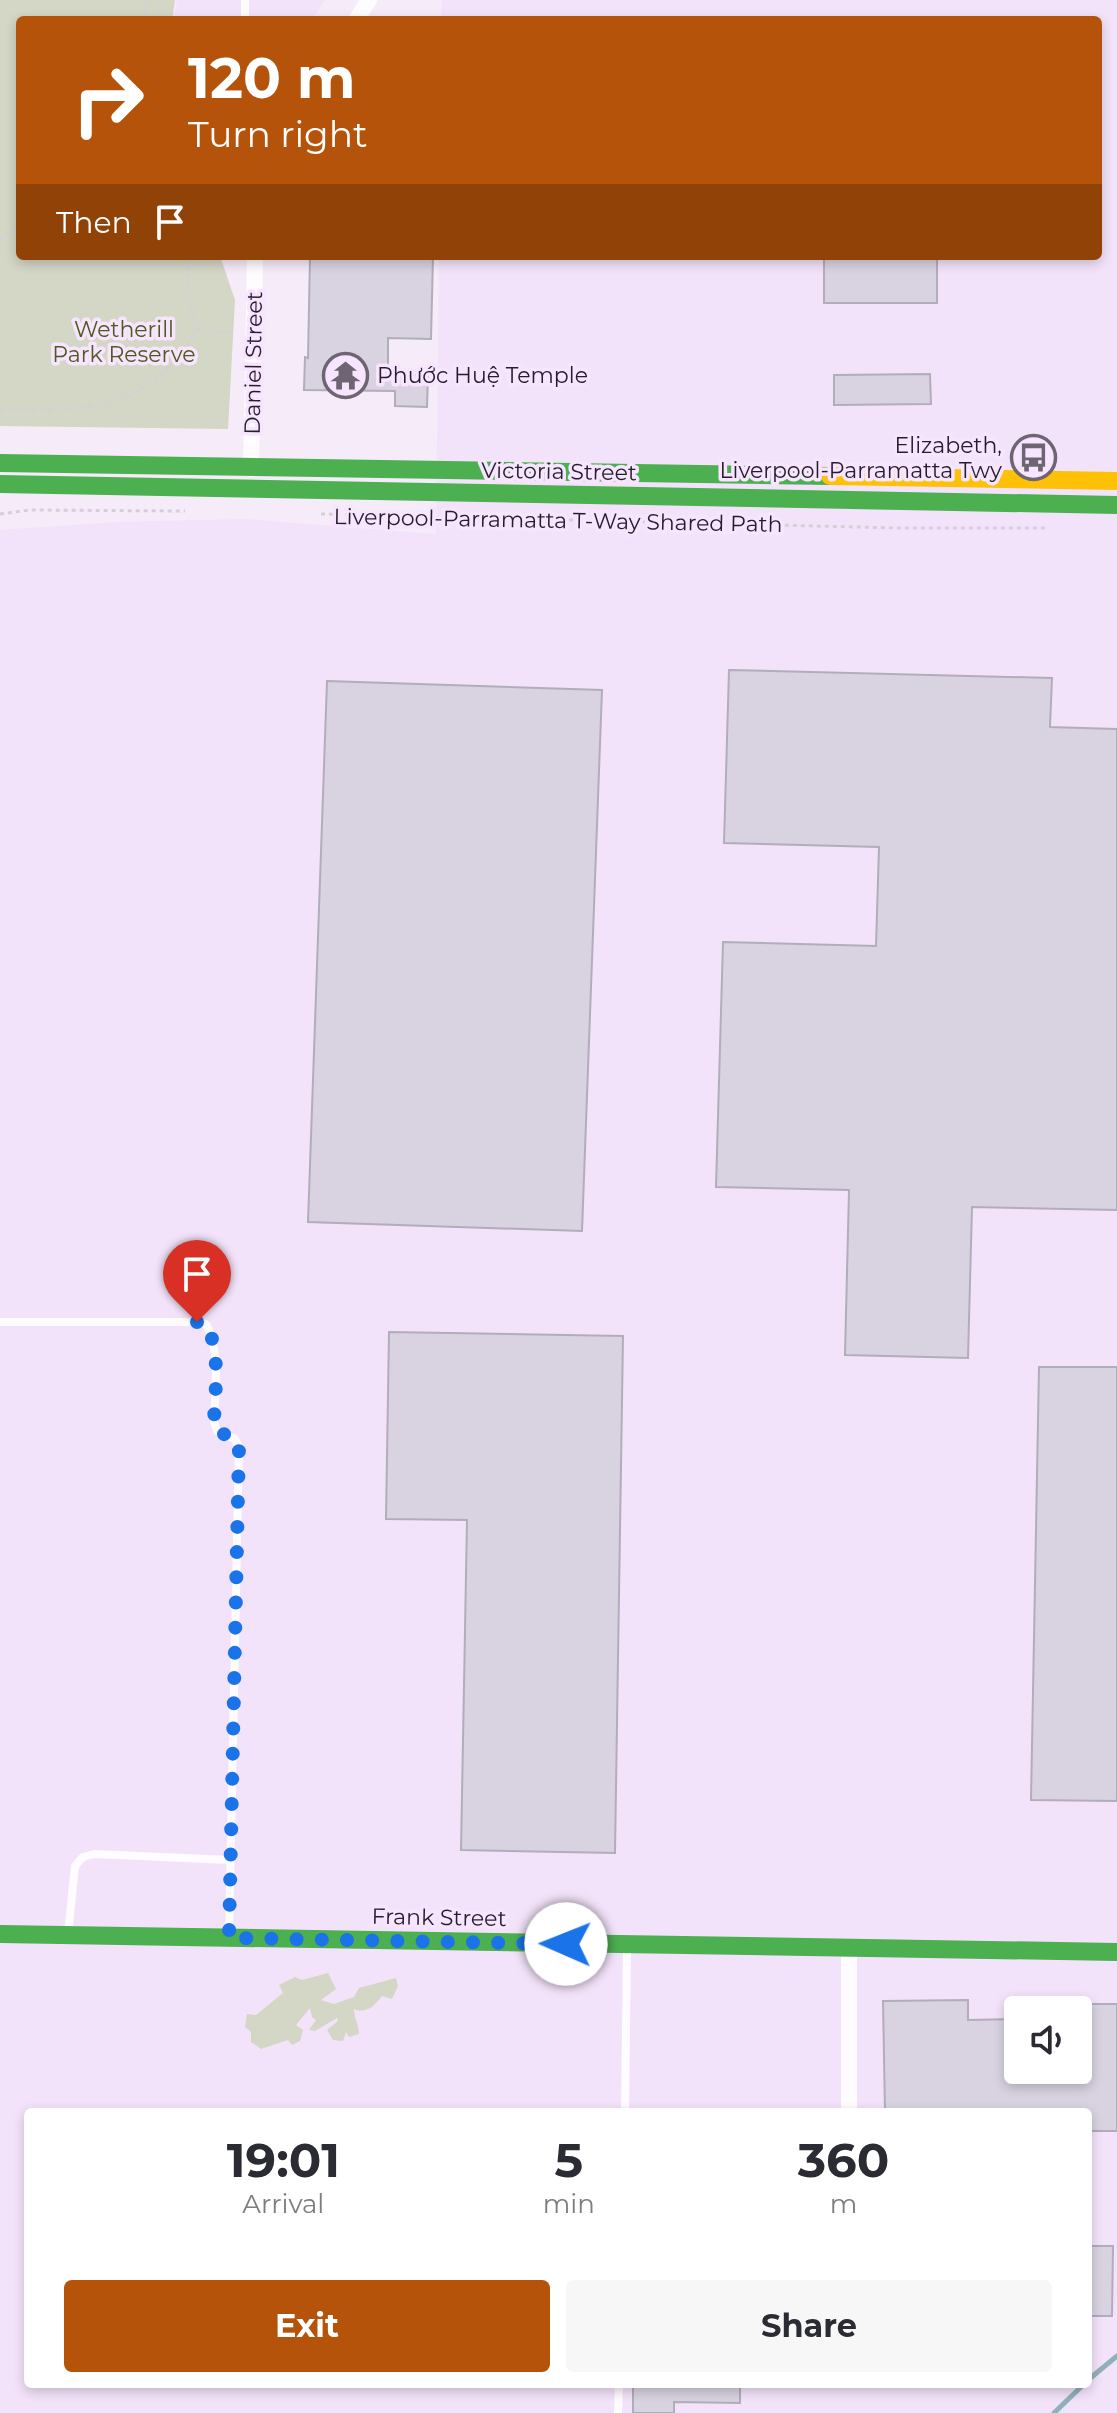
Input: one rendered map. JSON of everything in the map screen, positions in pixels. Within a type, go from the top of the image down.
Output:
[{"type":"main road","name":"Victoria Street","points":[[0,463],[1117,481]]},
{"type":"main road","name":"Victoria Street","points":[[0,484],[1117,505]]},
{"type":"main road","name":"Frank Street","points":[[0,1934],[1117,1952]]},
{"type":"street","name":"Daniel Street","points":[[251,469],[255,260]]},
{"type":"street","points":[[849,1948],[849,2108]]},
{"type":"lane","points":[[0,1322],[197,1322],[206,1324],[211,1333],[215,1354],[214,1422],[217,1431],[235,1439],[239,1447],[229,1938]]},
{"type":"lane","points":[[68,1935],[75,1866],[83,1857],[94,1854],[229,1860]]},
{"type":"lane","points":[[625,2108],[627,1945]]},
{"type":"lane","points":[[618,2413],[619,2388]]},
{"type":"path","points":[[188,260],[189,300],[197,330]]},
{"type":"path","points":[[197,330],[254,333]]},
{"type":"path","points":[[0,410],[98,407],[132,396],[168,368],[197,330]]},
{"type":"path","points":[[0,514],[30,510],[189,511]]},
{"type":"path","name":"Liverpool-Parramatta T-Way Shared Path","points":[[315,514],[898,528],[1049,528]]},
{"type":"shaded area","points":[[177,0],[325,0],[315,16],[174,16]]},
{"type":"shaded area","points":[[442,0],[1117,0],[1117,2413],[0,2413],[0,530],[118,522],[245,519],[436,534],[439,260],[1102,260],[1102,16],[441,16]]},
{"type":"green space","name":"Wetherill Park Reserve","points":[[0,0],[175,0],[173,16],[16,16],[16,260],[221,260],[235,300],[228,429],[0,426]]},
{"type":"green space","points":[[328,1973],[336,1989],[321,2000],[334,2004],[354,1997],[359,1988],[396,1978],[398,1986],[392,1999],[382,1996],[366,2010],[354,2009],[359,2034],[349,2037],[346,2032],[343,2041],[333,2040],[327,2030],[338,2021],[337,2018],[315,2031],[309,2030],[316,2020],[310,2008],[296,2025],[303,2030],[300,2041],[292,2045],[288,2040],[261,2049],[251,2042],[251,2032],[245,2027],[247,2014],[256,2015],[283,1993],[279,1985],[295,1977],[302,1980]]},
{"type":"building","points":[[310,260],[433,260],[431,339],[388,338],[388,374],[428,375],[427,407],[395,406],[395,391],[304,390],[305,357],[308,358]]},
{"type":"building","points":[[824,260],[937,260],[937,303],[824,303]]},
{"type":"building","points":[[930,374],[931,404],[834,405],[834,375]]},
{"type":"building","points":[[729,670],[1052,678],[1050,727],[1117,729],[1117,1210],[972,1207],[968,1358],[845,1355],[849,1190],[716,1187],[723,942],[876,946],[879,847],[724,843]]},
{"type":"building","points":[[327,681],[602,690],[582,1231],[308,1222]]},
{"type":"building","points":[[389,1332],[623,1336],[615,1853],[461,1850],[467,1520],[386,1519]]},
{"type":"building","points":[[1039,1367],[1117,1367],[1117,1801],[1031,1800]]},
{"type":"building","points":[[968,2000],[968,2020],[1004,2019],[1004,2084],[1092,2084],[1092,2004],[1117,2004],[1117,2131],[1092,2131],[1092,2108],[885,2108],[883,2001]]},
{"type":"building","points":[[1092,2246],[1113,2246],[1112,2316],[1092,2316]]},
{"type":"building","points":[[633,2388],[740,2388],[740,2403],[674,2402],[674,2413],[633,2413]]},
{"type":"waterway","points":[[1092,2377],[1117,2356]]},
{"type":"waterway","points":[[1054,2413],[1080,2388]]},
{"type":"traffic: fast","points":[[0,463],[830,476]]},
{"type":"traffic: fast","points":[[0,484],[1117,505]]},
{"type":"traffic: fast","points":[[0,1934],[1117,1952]]},
{"type":"traffic: slow","points":[[830,476],[1117,481]]},
{"type":"place","name":"Phước Huệ Temple","points":[[346,375]]},
{"type":"place","name":"Elizabeth, Liverpool-Parramatta Twy","points":[[1033,458]]},
{"type":"route","points":[[197,1322],[206,1324],[215,1354],[214,1422],[217,1431],[235,1439],[239,1447],[229,1938],[566,1944]]}]
